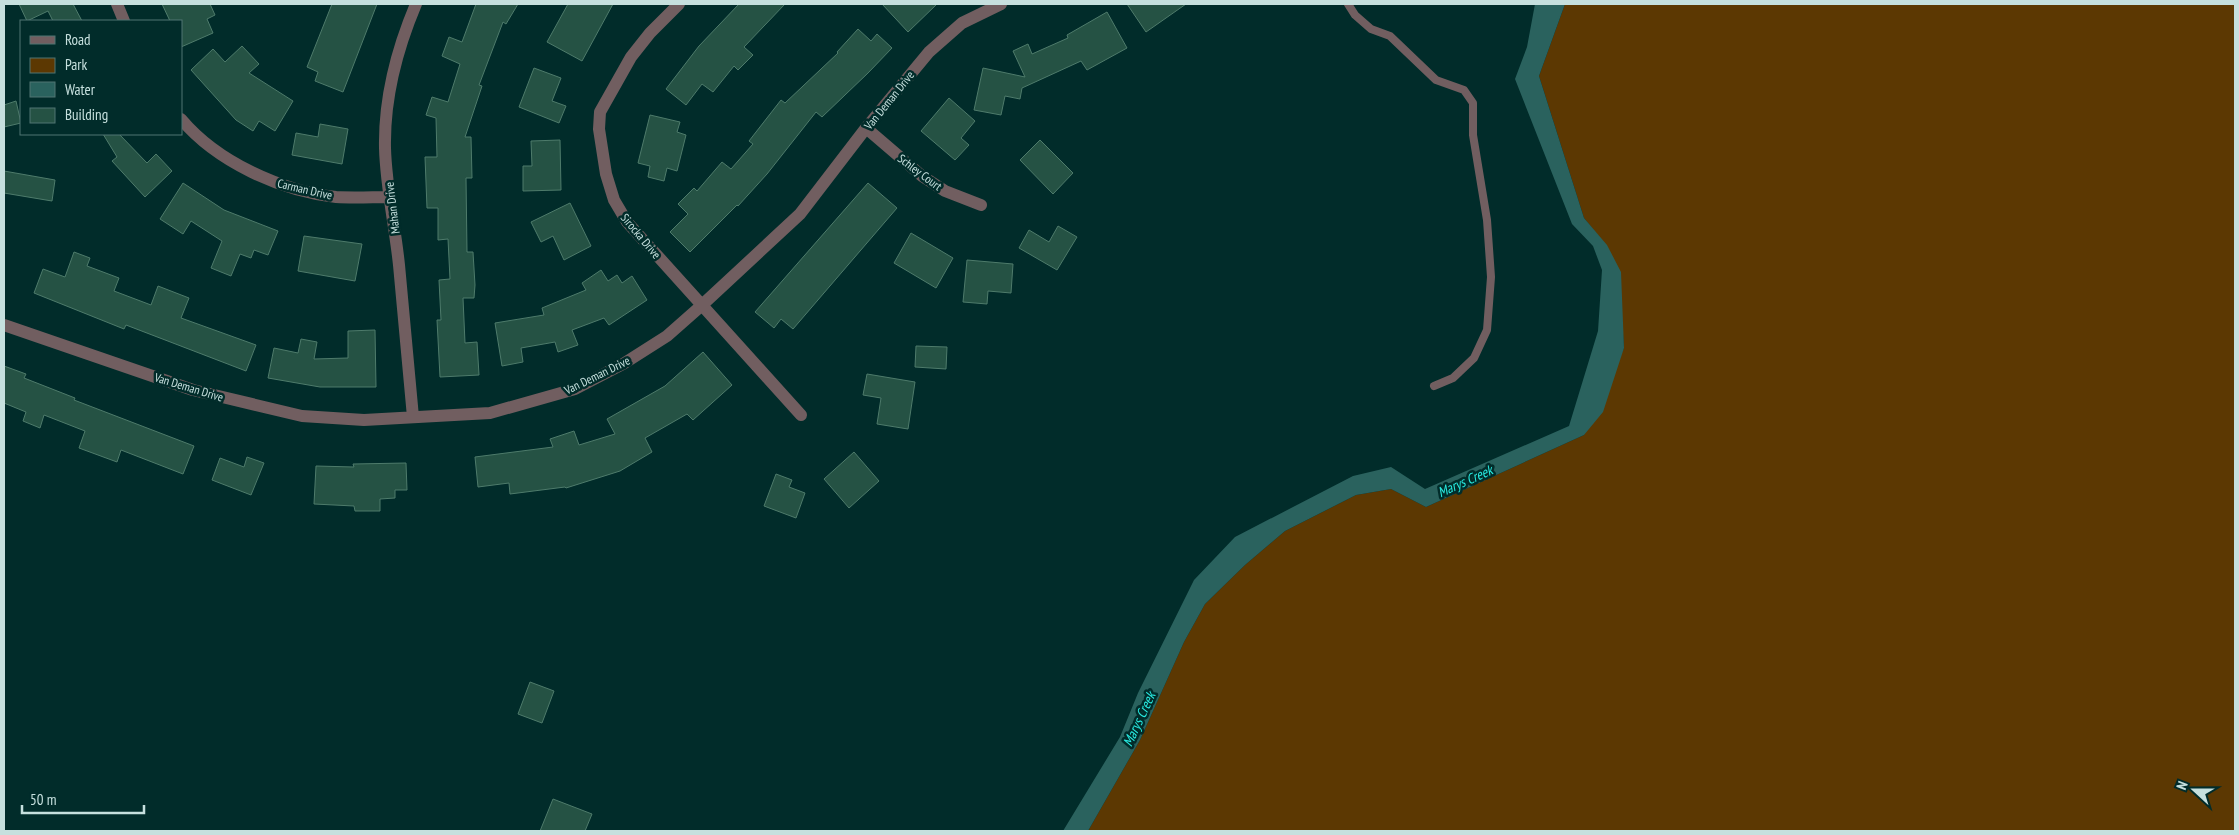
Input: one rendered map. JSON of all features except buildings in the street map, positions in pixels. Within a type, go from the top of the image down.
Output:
[{"type":"street","points":[[117,4],[124,20]]},
{"type":"street","name":"Mahan Drive","points":[[413,417],[385,148],[386,108],[391,78],[400,46],[416,4]]},
{"type":"street","name":"Sirocka Drive","points":[[679,4],[650,33],[631,57],[600,112],[598,129],[606,174],[614,200],[627,222],[802,416]]},
{"type":"street","name":"Van Deman Drive","points":[[4,325],[193,390],[302,416],[364,420],[490,413],[575,389],[623,364],[652,346],[667,336],[701,306],[800,214],[866,128],[929,52],[962,23],[1001,4]]},
{"type":"street","name":"Carman Drive","points":[[182,120],[214,149],[266,180],[336,197],[390,198]]},
{"type":"street","name":"Schley Court","points":[[866,128],[930,181],[946,191],[981,205]]},
{"type":"lane","points":[[1348,4],[1355,15],[1371,29],[1390,36],[1436,80],[1464,90],[1474,103],[1473,135],[1487,220],[1491,277],[1487,330],[1474,358],[1453,378],[1434,386]]},
{"type":"green space","points":[[1565,4],[2235,4],[2235,831],[1088,831],[1140,740],[1184,642],[1205,604],[1245,565],[1285,531],[1356,495],[1391,489],[1426,507],[1584,435],[1624,348],[1622,319],[1606,245],[1584,218],[1539,76]]},
{"type":"water","name":"Marys Creek","points":[[1535,4],[1565,4],[1539,76],[1584,218],[1607,245],[1621,272],[1624,348],[1603,412],[1584,435],[1426,507],[1391,489],[1356,495],[1285,531],[1245,565],[1205,604],[1184,642],[1140,740],[1088,831],[1063,831],[1120,737],[1138,693],[1194,580],[1235,537],[1353,476],[1391,467],[1425,489],[1569,426],[1598,331],[1602,270],[1593,246],[1572,224],[1515,79],[1527,47]]}]
